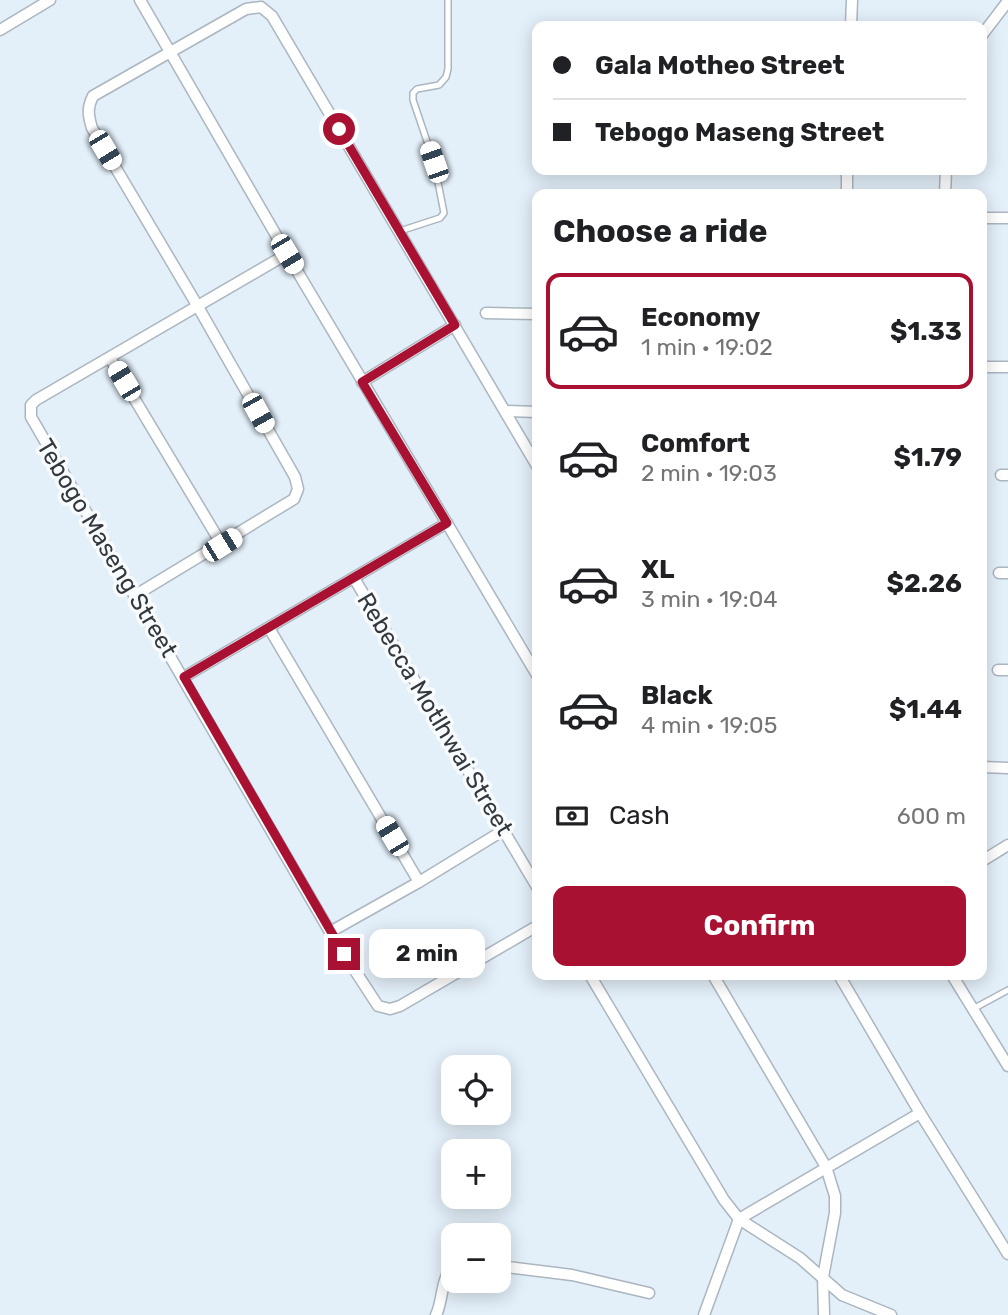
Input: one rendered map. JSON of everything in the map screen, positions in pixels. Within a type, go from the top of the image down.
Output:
[{"type":"street","points":[[0,30],[50,0]]},
{"type":"street","points":[[140,0],[362,382],[532,667]]},
{"type":"street","points":[[852,0],[852,21]]},
{"type":"street","points":[[987,28],[1008,1]]},
{"type":"street","points":[[134,596],[222,545],[293,499],[298,489],[298,484],[197,305],[92,128],[88,116],[88,105],[93,96],[246,9],[261,7],[266,10],[400,231],[532,457]]},
{"type":"street","points":[[987,218],[1008,219]]},
{"type":"street","name":"Tebogo Maseng Street","points":[[287,254],[36,400],[29,410],[33,423],[184,677],[330,932],[378,1006],[390,1009],[400,1006],[532,929]]},
{"type":"street","points":[[486,313],[532,313]]},
{"type":"street","points":[[362,382],[455,325]]},
{"type":"street","points":[[110,358],[222,545]]},
{"type":"street","points":[[987,367],[1008,367]]},
{"type":"street","points":[[505,411],[532,412]]},
{"type":"street","points":[[184,677],[447,523]]},
{"type":"street","name":"Rebecca Motlhwai Street","points":[[354,578],[532,879]]},
{"type":"street","points":[[269,628],[419,882]]},
{"type":"street","points":[[987,767],[1008,768]]},
{"type":"street","points":[[330,932],[419,882],[503,830]]},
{"type":"street","points":[[987,858],[1008,845]]},
{"type":"street","points":[[593,980],[724,1200],[739,1219],[800,1258],[842,1295],[891,1315]]},
{"type":"street","points":[[716,980],[826,1167],[835,1196],[835,1213],[823,1278],[824,1315]]},
{"type":"street","points":[[842,980],[920,1113],[1008,1254]]},
{"type":"street","points":[[955,980],[1008,1066]]},
{"type":"street","points":[[704,1315],[739,1219],[920,1113]]},
{"type":"street","points":[[511,1267],[572,1275],[649,1293]]},
{"type":"street","points":[[436,1315],[444,1293]]},
{"type":"lane","points":[[400,231],[440,218],[444,213],[434,162],[412,93],[417,89],[439,85],[446,77],[448,0]]},
{"type":"lane","points":[[973,1009],[1008,990]]},
{"type":"route","points":[[339,129],[455,325],[362,382],[447,523],[184,677],[344,954]]}]
